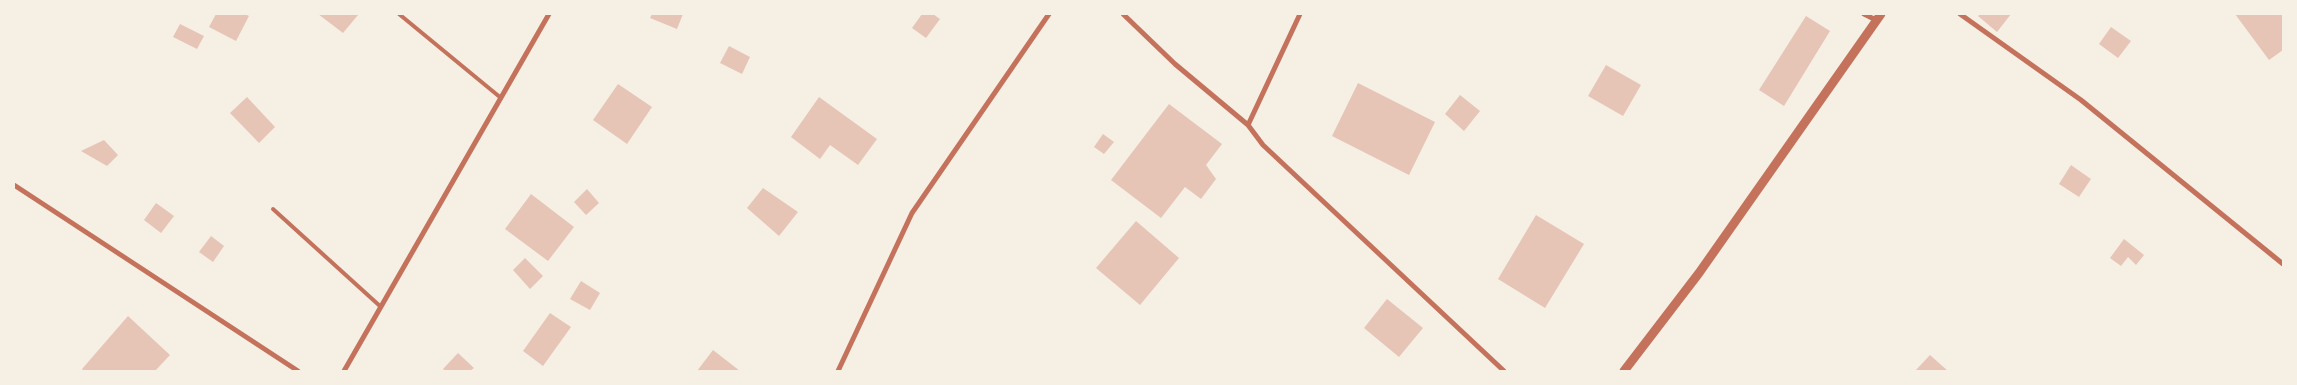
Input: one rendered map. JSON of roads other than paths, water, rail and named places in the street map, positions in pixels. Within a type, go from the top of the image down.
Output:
[{"type":"street","points":[[344,371],[549,14]]},
{"type":"street","points":[[838,371],[912,212],[1049,14]]},
{"type":"street","points":[[1123,14],[1175,64],[1248,125],[1263,145],[1504,371]]},
{"type":"street","points":[[1248,125],[1300,14]]},
{"type":"street","points":[[1624,371],[1699,273],[1879,17],[1864,14]]},
{"type":"street","points":[[1960,14],[2081,100],[2283,264]]},
{"type":"street","points":[[14,185],[298,371]]},
{"type":"lane","points":[[399,14],[501,98]]},
{"type":"lane","points":[[273,209],[381,307]]}]
